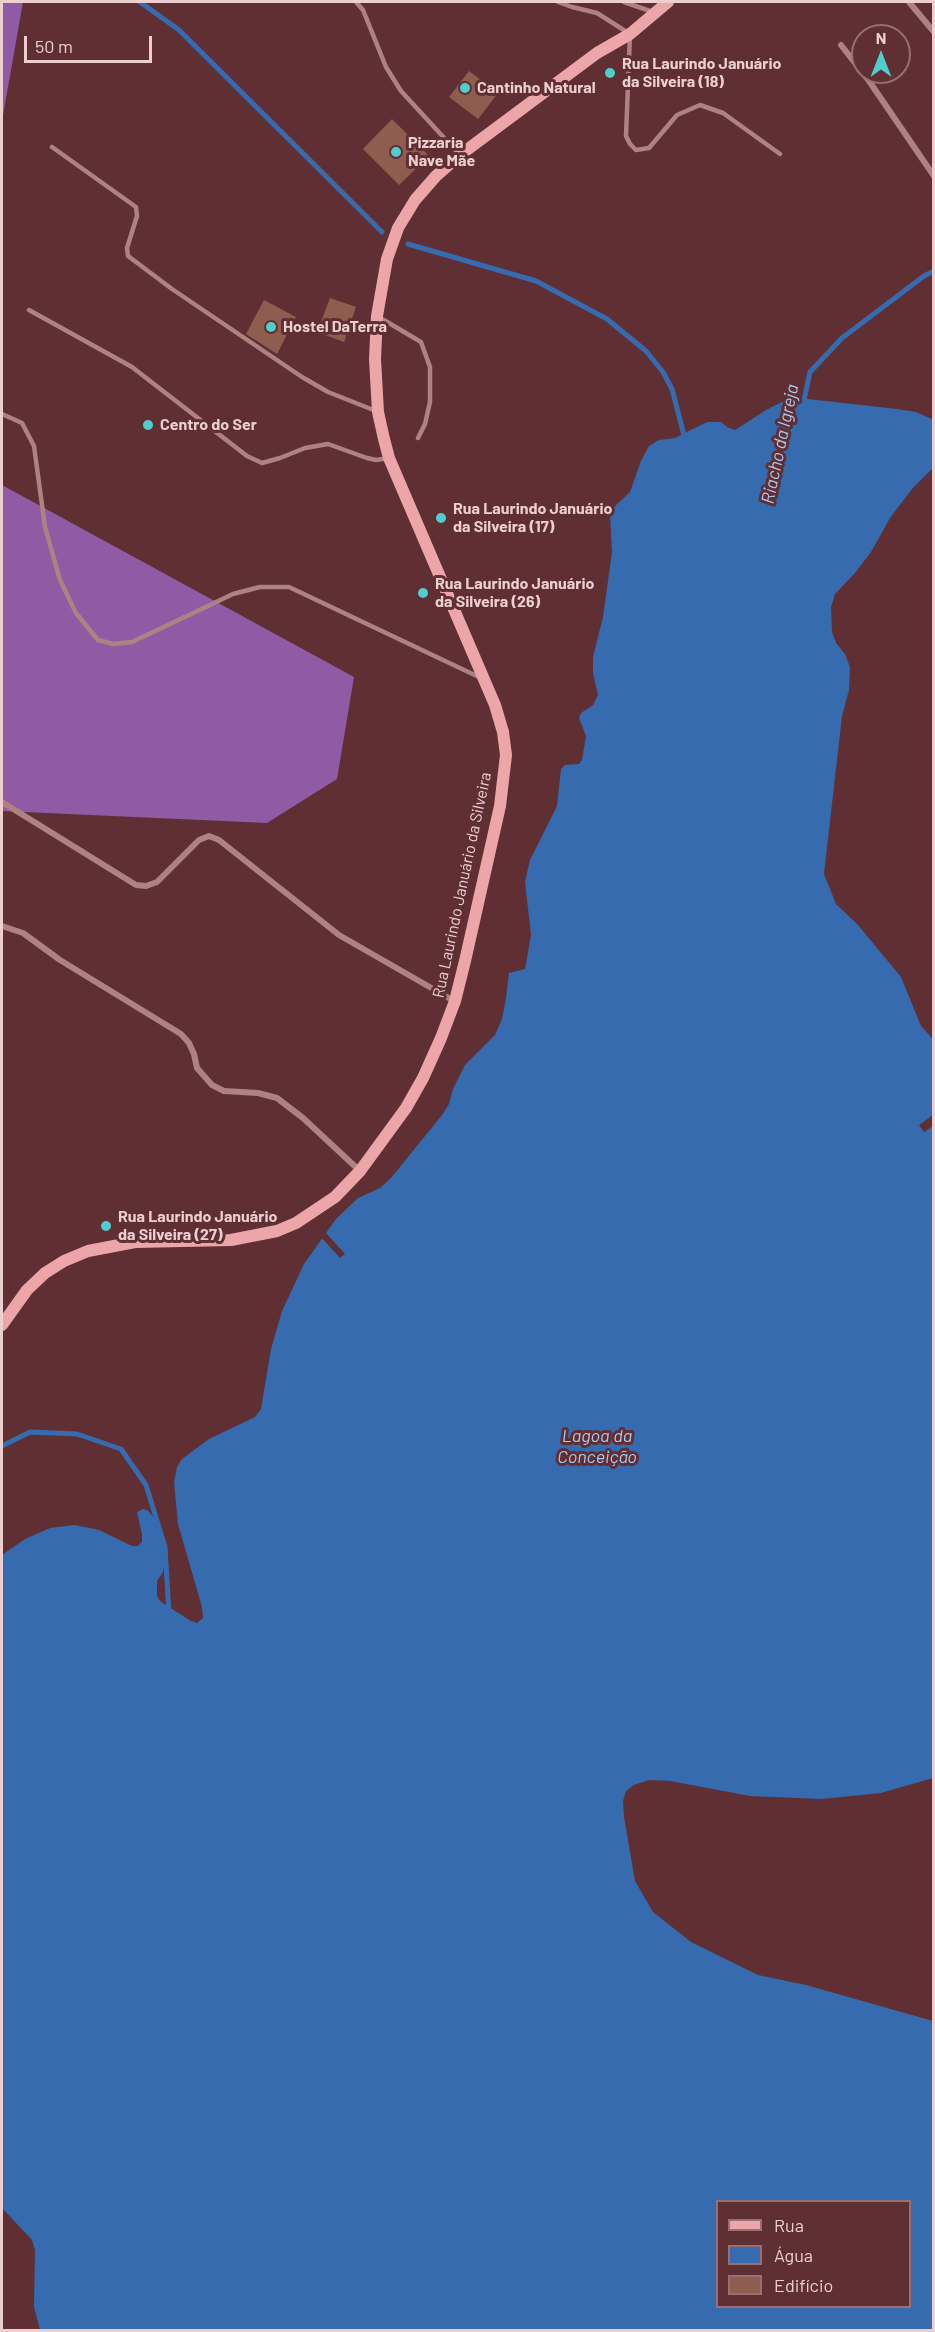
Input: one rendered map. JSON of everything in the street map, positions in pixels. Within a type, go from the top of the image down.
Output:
[{"type":"main road","name":"Rua Laurindo Januário da Silveira","points":[[2,1325],[27,1290],[45,1273],[80,1255],[109,1246],[135,1242],[231,1240],[277,1231],[315,1212],[335,1197],[360,1171],[406,1108],[423,1078],[455,1001],[500,806],[506,755],[503,732],[485,679],[389,458],[378,412],[375,359],[377,316],[387,259],[398,228],[415,200],[436,176],[460,155],[597,53],[630,34],[668,2]]},
{"type":"street","points":[[909,2],[933,32]]},
{"type":"street","points":[[841,45],[869,81],[933,176]]},
{"type":"street","points":[[2,802],[136,885],[146,886],[157,882],[199,840],[209,836],[219,840],[339,935],[455,1001]]},
{"type":"street","points":[[2,926],[23,933],[60,960],[181,1034],[194,1053],[197,1068],[212,1085],[224,1091],[258,1093],[277,1098],[303,1118],[360,1171]]},
{"type":"lane","points":[[357,2],[363,10],[386,67],[401,91],[460,155]]},
{"type":"lane","points":[[558,2],[572,8],[597,13],[630,34],[626,136],[636,150],[649,148],[676,115],[700,105],[723,113],[780,154]]},
{"type":"lane","points":[[624,2],[655,13]]},
{"type":"lane","points":[[52,147],[136,207],[137,216],[127,248],[128,256],[172,289],[302,377],[328,392],[378,412]]},
{"type":"lane","points":[[29,310],[132,367],[247,456],[262,463],[305,448],[328,444],[367,458],[376,460],[389,458]]},
{"type":"lane","points":[[377,316],[422,342],[430,367],[430,402],[418,438]]},
{"type":"lane","points":[[2,414],[22,423],[33,446],[45,527],[60,580],[76,613],[98,640],[114,644],[132,642],[233,594],[260,587],[289,587],[485,679]]},
{"type":"shaded area","points":[[2,2],[23,2],[2,121]]},
{"type":"shaded area","points":[[2,485],[354,677],[337,779],[267,823],[2,811]]},
{"type":"water","name":"Lagoa da Conceição","points":[[799,398],[916,412],[934,420],[933,468],[912,489],[890,518],[871,552],[835,594],[831,607],[832,632],[850,667],[849,690],[842,716],[824,874],[836,904],[858,925],[901,977],[921,1026],[933,1039],[933,1778],[881,1793],[821,1799],[750,1796],[670,1781],[649,1780],[634,1785],[626,1791],[623,1801],[624,1817],[635,1881],[653,1912],[691,1942],[758,1975],[806,1985],[933,2021],[933,2330],[40,2330],[34,2307],[35,2250],[32,2240],[2,2208],[2,1555],[25,1539],[50,1528],[75,1525],[99,1530],[132,1546],[138,1546],[142,1542],[142,1534],[137,1512],[147,1510],[157,1521],[163,1542],[165,1560],[163,1572],[157,1581],[157,1596],[161,1602],[191,1621],[197,1623],[203,1618],[202,1607],[178,1524],[174,1482],[177,1467],[182,1459],[209,1439],[255,1417],[261,1409],[271,1349],[282,1311],[304,1264],[336,1219],[358,1198],[380,1188],[391,1178],[442,1115],[465,1065],[495,1035],[502,1019],[509,973],[525,969],[531,935],[525,882],[530,860],[557,806],[561,769],[565,765],[579,764],[582,760],[586,736],[579,718],[581,713],[593,705],[598,695],[593,673],[593,657],[603,617],[612,552],[610,513],[630,492],[649,446],[659,440],[675,438],[707,422],[721,422],[735,430],[782,402]]},
{"type":"pier","points":[[933,1115],[933,1126],[924,1132],[919,1125]]},
{"type":"pier","points":[[326,1233],[345,1254],[340,1258],[322,1238]]},
{"type":"building","points":[[469,71],[498,93],[478,119],[449,97]]},
{"type":"building","name":"Pizzaria Nave Mãe","points":[[392,119],[429,156],[399,185],[363,149]]},
{"type":"building","points":[[330,298],[356,307],[344,342],[317,332]]},
{"type":"building","name":"Hostel DaTerra","points":[[264,300],[296,317],[277,354],[246,334]]},
{"type":"waterway","points":[[140,2],[179,30],[382,232]]},
{"type":"waterway","points":[[408,244],[536,281],[607,319],[646,351],[663,372],[672,389],[685,439]]},
{"type":"waterway","name":"Riacho da Igreja","points":[[803,405],[810,372],[842,338],[924,276],[934,271]]},
{"type":"waterway","points":[[2,1446],[30,1432],[77,1434],[121,1449],[146,1485],[165,1547],[169,1614]]},
{"type":"place","name":"Rua Laurindo Januário da Silveira (18)","points":[[610,73]]},
{"type":"place","name":"Cantinho Natural","points":[[465,88]]},
{"type":"place","name":"Pizzaria Nave Mãe","points":[[396,152]]},
{"type":"place","name":"Hostel DaTerra","points":[[271,327]]},
{"type":"place","name":"Centro do Ser","points":[[148,425]]},
{"type":"place","name":"Rua Laurindo Januário da Silveira (17)","points":[[441,518]]},
{"type":"place","name":"Rua Laurindo Januário da Silveira (26)","points":[[423,593]]},
{"type":"place","name":"Rua Laurindo Januário da Silveira (27)","points":[[106,1226]]}]
